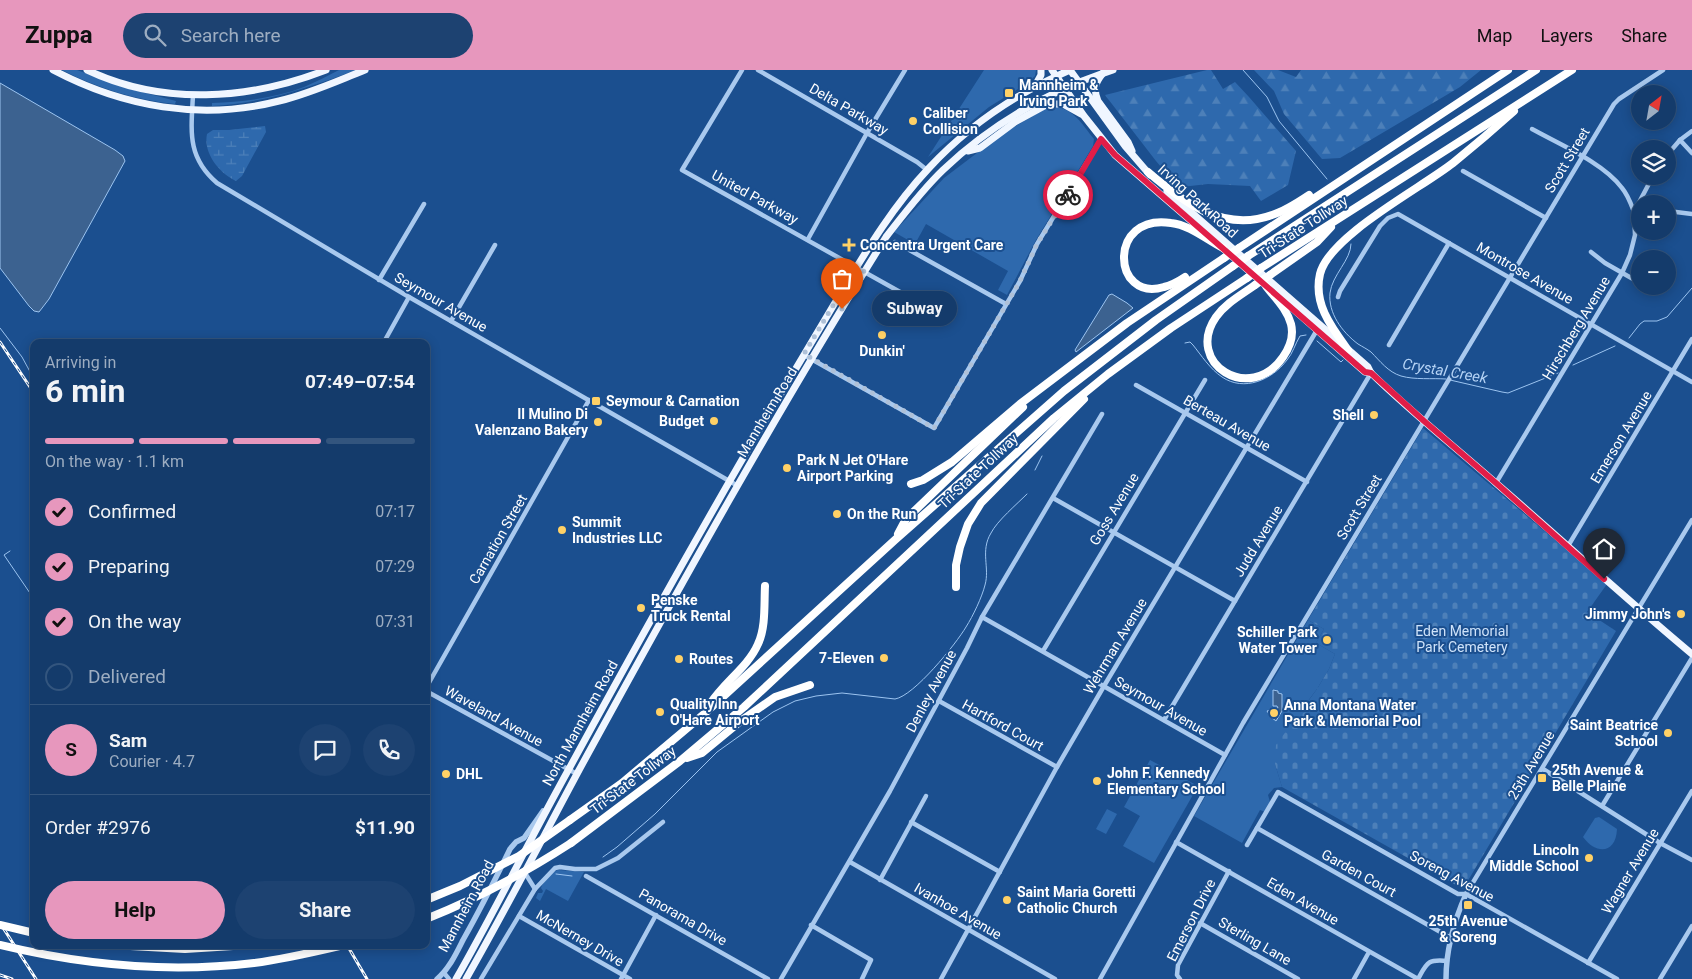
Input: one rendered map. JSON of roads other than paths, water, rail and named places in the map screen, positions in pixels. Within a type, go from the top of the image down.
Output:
[{"type":"highway","points":[[1223,254],[1178,224],[1154,222],[1137,229],[1132,234],[1124,251],[1124,259],[1126,271],[1130,279],[1142,287],[1150,289],[1164,288],[1178,282],[1260,233],[1508,70]]},
{"type":"highway","name":"Tri-State Tollway","points":[[430,898],[460,886],[519,856],[622,783],[704,714],[896,539],[1071,385],[1156,320],[1248,256],[1536,70]]},
{"type":"highway","name":"Tri-State Tollway","points":[[430,917],[482,896],[517,877],[570,843],[680,761],[744,707],[1054,418],[1108,374],[1171,328],[1262,268],[1572,70]]},
{"type":"highway","points":[[1348,350],[1326,317],[1320,302],[1320,272],[1333,252],[1365,222],[1452,164],[1534,94]]},
{"type":"highway","points":[[1148,172],[1184,200],[1206,213],[1225,219],[1255,219],[1281,211],[1314,193],[1378,151],[1390,147]]},
{"type":"highway","points":[[1266,286],[1289,318],[1292,339],[1284,356],[1271,370],[1256,377],[1242,379],[1225,372],[1215,364],[1209,350],[1209,334],[1213,323],[1221,311],[1231,302],[1317,242],[1337,220]]},
{"type":"highway","points":[[911,484],[923,480],[952,462],[1020,404],[1127,323],[1223,254]]},
{"type":"highway","points":[[956,587],[956,565],[960,546],[968,524],[981,503],[1108,374]]},
{"type":"highway","points":[[896,539],[906,519],[1050,382]]},
{"type":"highway","points":[[704,714],[717,694],[739,671],[759,643],[763,626],[765,586]]},
{"type":"highway","points":[[680,761],[702,753],[742,720],[775,698],[810,686]]},
{"type":"highway","points":[[0,925],[30,932]]},
{"type":"highway","points":[[0,945],[50,956],[112,964],[160,966],[254,963],[327,949]]},
{"type":"main road","points":[[53,70],[98,91],[122,99],[148,105],[192,110],[216,110],[265,105],[298,96],[365,70]]},
{"type":"main road","points":[[86,70],[134,87],[193,96],[235,94],[272,88],[326,70]]},
{"type":"main road","points":[[1034,87],[1041,70]]},
{"type":"main road","name":"Mannheim Road","points":[[730,481],[880,228],[927,170],[954,142],[975,126],[1055,73],[1070,70]]},
{"type":"main road","name":"Irving Park Road","points":[[1070,70],[1136,159],[1170,194],[1368,367],[1371,373],[1424,421],[1639,610],[1692,654]]},
{"type":"main road","name":"Mannheim Road","points":[[738,486],[886,237],[910,206],[943,170],[963,152],[1018,113],[1079,83],[1113,70]]},
{"type":"main road","name":"Irving Park Road","points":[[1055,73],[1084,116],[1115,155],[1223,254],[1266,286],[1365,372],[1371,373]]},
{"type":"main road","points":[[1103,73],[1096,84],[1098,101],[1128,142],[1136,159]]},
{"type":"main road","points":[[963,152],[980,148],[1015,122],[1048,104],[1063,104],[1084,116]]},
{"type":"main road","name":"North Mannheim Road","points":[[456,979],[496,908],[568,769],[730,481]]},
{"type":"main road","name":"North Mannheim Road","points":[[466,979],[577,774],[738,486]]},
{"type":"street","name":"United Parkway","points":[[742,70],[682,170],[918,302]]},
{"type":"street","name":"Delta Parkway","points":[[758,70],[868,133],[927,170]]},
{"type":"street","points":[[808,239],[905,70]]},
{"type":"street","name":"Scott Street","points":[[1100,979],[1225,755],[1616,101],[1664,70]]},
{"type":"street","name":"Seymour Avenue","points":[[193,96],[195,154],[202,168],[217,183],[379,280],[738,486]]},
{"type":"street","points":[[1532,129],[1599,167],[1616,180],[1631,202]]},
{"type":"street","points":[[1676,145],[1692,131]]},
{"type":"street","points":[[804,354],[934,428],[1025,272],[1037,244],[1101,139]]},
{"type":"street","points":[[1680,140],[1692,153]]},
{"type":"street","points":[[1463,171],[1546,218]]},
{"type":"street","points":[[379,280],[424,204]]},
{"type":"street","points":[[1676,212],[1692,214]]},
{"type":"street","name":"Montrose Avenue","points":[[1338,297],[1380,226],[1388,218],[1398,214],[1692,382]]},
{"type":"street","name":"Hirschberg Avenue","points":[[1496,483],[1622,273],[1634,240]]},
{"type":"street","points":[[895,242],[1006,304]]},
{"type":"street","points":[[1389,345],[1449,243]]},
{"type":"street","points":[[451,321],[495,245]]},
{"type":"street","points":[[1591,252],[1605,264],[1631,278]]},
{"type":"street","points":[[386,339],[409,297]]},
{"type":"street","name":"Wehrman Avenue","points":[[941,979],[1057,767],[1317,330]]},
{"type":"street","name":"Emerson Avenue","points":[[1568,546],[1692,339]]},
{"type":"street","name":"Judd Avenue","points":[[1164,720],[1371,373]]},
{"type":"street","name":"Goss Avenue","points":[[1043,651],[1205,380]]},
{"type":"street","name":"Berteau Avenue","points":[[1136,384],[1307,482]]},
{"type":"street","name":"Carnation Street","points":[[430,683],[589,400]]},
{"type":"street","name":"Denley Avenue","points":[[781,979],[811,925],[850,862],[939,702],[982,617],[1102,414]]},
{"type":"street","points":[[1054,498],[1235,601]]},
{"type":"street","name":"25th Avenue","points":[[1446,979],[1451,938],[1466,894],[1692,520]]},
{"type":"street","name":"Seymour Avenue","points":[[982,617],[1225,755]]},
{"type":"street","points":[[1602,806],[1692,658]]},
{"type":"street","name":"Waveland Avenue","points":[[430,692],[577,774]]},
{"type":"street","name":"Hartford Court","points":[[939,702],[1057,767]]},
{"type":"street","points":[[1543,769],[1660,843],[1692,860]]},
{"type":"street","name":"Wagner Avenue","points":[[1588,963],[1692,791]]},
{"type":"street","name":"Mannheim Road","points":[[438,979],[444,973],[479,912],[510,849],[516,842],[524,838],[556,792]]},
{"type":"street","name":"Soreng Avenue","points":[[1257,828],[1278,792],[1458,894],[1466,894],[1617,979]]},
{"type":"street","points":[[880,880],[926,796]]},
{"type":"street","points":[[489,979],[483,978],[535,889],[555,868],[596,868],[608,864],[662,822]]},
{"type":"street","points":[[912,822],[1000,872]]},
{"type":"street","points":[[1247,845],[1257,828]]},
{"type":"street","name":"Garden Court","points":[[1257,828],[1451,938]]},
{"type":"street","name":"Eden Avenue","points":[[1176,842],[1418,979]]},
{"type":"street","name":"Mannheim Road","points":[[510,849],[520,844],[528,847]]},
{"type":"street","name":"Ivanhoe Avenue","points":[[850,862],[1055,979]]},
{"type":"street","name":"Emerson Drive","points":[[1180,979],[1177,975],[1178,965],[1229,871]]},
{"type":"street","points":[[525,873],[535,889]]},
{"type":"street","name":"Panorama Drive","points":[[586,876],[768,979]]},
{"type":"street","points":[[622,977],[656,915]]},
{"type":"street","name":"McNerney Drive","points":[[519,916],[622,977],[630,979]]},
{"type":"street","name":"Sterling Lane","points":[[1200,923],[1298,979]]},
{"type":"street","points":[[811,925],[871,960],[862,979]]},
{"type":"street","points":[[1660,979],[1692,926]]},
{"type":"street","points":[[1354,979],[1369,952]]},
{"type":"street","points":[[1418,979],[1428,962],[1434,960],[1447,961]]},
{"type":"street","name":"Mannheim Road","points":[[444,973],[449,979]]},
{"type":"waterway","name":"Crystal Creek","points":[[1243,70],[1267,97],[1279,121],[1327,179]]},
{"type":"waterway","name":"Crystal Creek","points":[[1351,244],[1348,256],[1331,286],[1331,308],[1337,322],[1352,339],[1371,352],[1392,372],[1412,378],[1446,379]]},
{"type":"waterway","name":"Crystal Creek","points":[[1629,338],[1644,321],[1657,321],[1667,317],[1692,288]]},
{"type":"waterway","points":[[0,328],[22,357],[30,372]]},
{"type":"waterway","points":[[1185,343],[1190,342],[1222,377],[1230,381],[1248,383],[1257,382],[1274,373],[1289,357],[1300,336],[1306,335]]},
{"type":"waterway","points":[[1317,341],[1341,362],[1343,360]]},
{"type":"waterway","name":"Crystal Creek","points":[[1573,365],[1615,346]]},
{"type":"waterway","name":"Crystal Creek","points":[[1450,380],[1508,393],[1558,373]]},
{"type":"waterway","points":[[1035,470],[1042,456]]},
{"type":"waterway","points":[[603,857],[655,814],[717,752],[773,712],[795,701],[816,696],[842,693],[895,699],[913,689],[934,668],[969,623],[980,601],[985,585],[986,546],[991,533],[998,523],[1027,494]]},
{"type":"waterway","points":[[10,551],[4,555],[30,593]]},
{"type":"waterway","points":[[556,874],[572,876]]},
{"type":"railway","points":[[0,342],[30,387]]},
{"type":"railway","points":[[0,923],[36,979]]},
{"type":"railway","points":[[349,949],[367,979]]},
{"type":"railway","points":[[0,975],[12,979]]},
{"type":"place","name":"Mannheim & Irving Park","points":[[1009,93]]},
{"type":"place","name":"Caliber Collision","points":[[913,121]]},
{"type":"place","name":"Concentra Urgent Care","points":[[849,245]]},
{"type":"place","name":"Subway","points":[[842,309]]},
{"type":"place","name":"Dunkin'","points":[[882,335]]},
{"type":"place","name":"Seymour & Carnation","points":[[596,401]]},
{"type":"place","name":"Shell","points":[[1374,415]]},
{"type":"place","name":"Budget","points":[[714,421]]},
{"type":"place","name":"Il Mulino Di Valenzano Bakery","points":[[598,422]]},
{"type":"place","name":"Park N Jet O'Hare Airport Parking","points":[[787,468]]},
{"type":"place","name":"On the Run","points":[[837,514]]},
{"type":"place","name":"Summit Industries LLC","points":[[562,530]]},
{"type":"place","name":"Penske Truck Rental","points":[[641,608]]},
{"type":"place","name":"Jimmy John's","points":[[1681,614]]},
{"type":"place","name":"Schiller Park Water Tower","points":[[1327,640]]},
{"type":"place","name":"7-Eleven","points":[[884,658]]},
{"type":"place","name":"Routes","points":[[679,659]]},
{"type":"place","name":"Quality Inn O'Hare Airport","points":[[660,712]]},
{"type":"place","name":"Anna Montana Water Park & Memorial Pool","points":[[1274,713]]},
{"type":"place","name":"Saint Beatrice School","points":[[1668,733]]},
{"type":"place","name":"DHL","points":[[446,774]]},
{"type":"place","name":"25th Avenue & Belle Plaine","points":[[1542,778]]},
{"type":"place","name":"John F. Kennedy Elementary School","points":[[1097,781]]},
{"type":"place","name":"Lincoln Middle School","points":[[1589,858]]},
{"type":"place","name":"Saint Maria Goretti Catholic Church","points":[[1007,900]]},
{"type":"place","name":"25th Avenue & Soreng","points":[[1468,905]]},
{"type":"park label","name":"Eden Memorial Park Cemetery","points":[[1462,640]]}]
